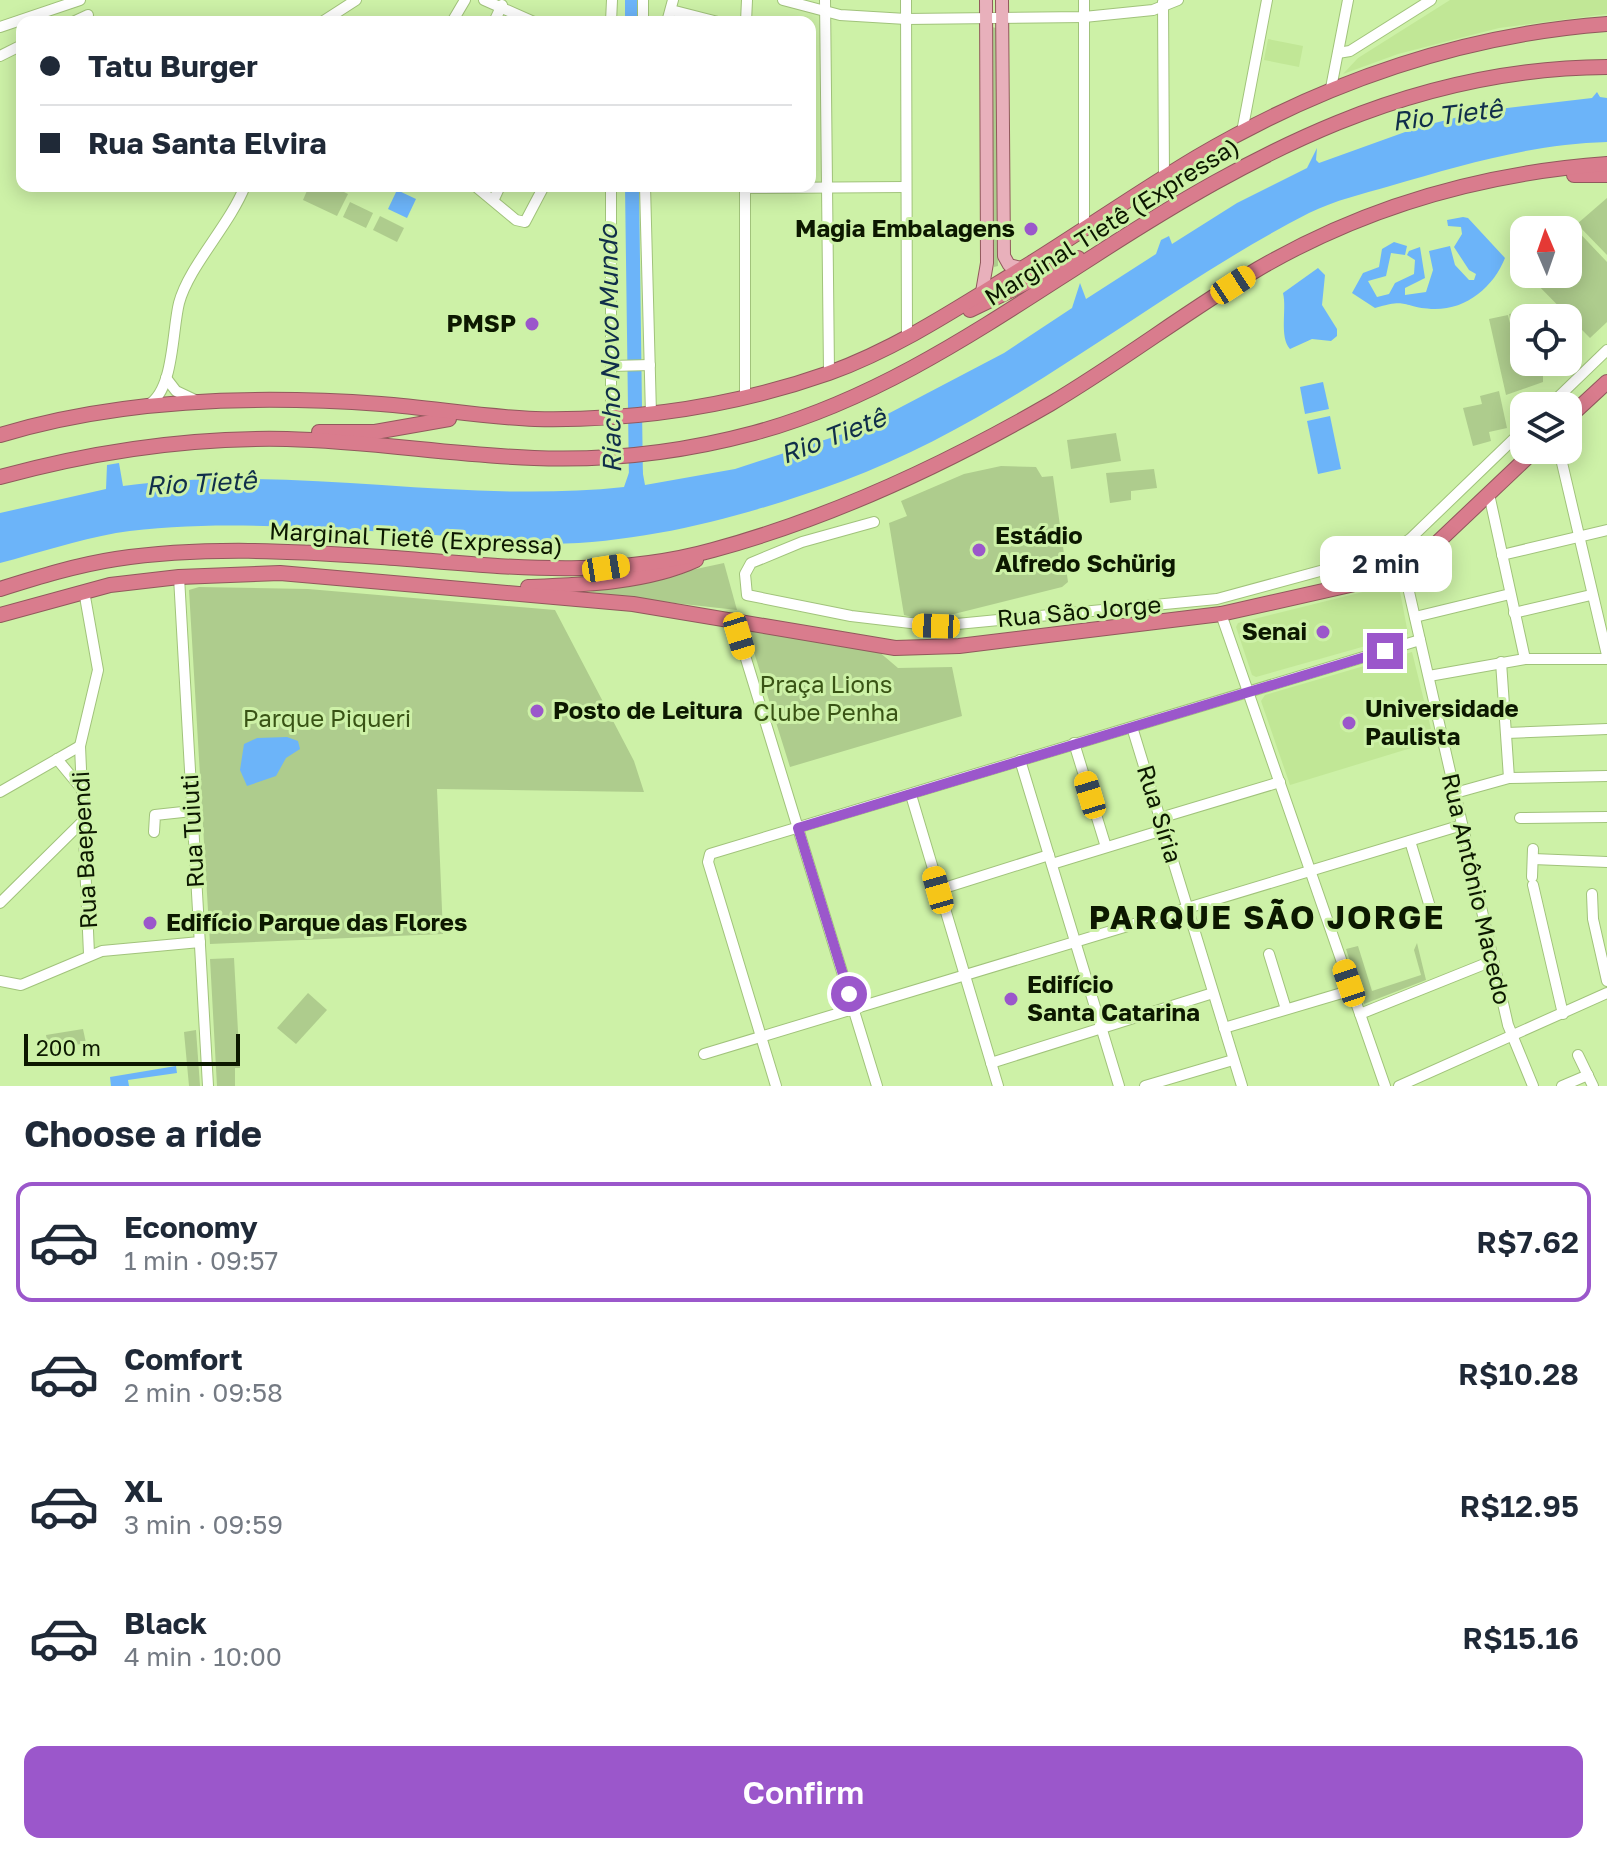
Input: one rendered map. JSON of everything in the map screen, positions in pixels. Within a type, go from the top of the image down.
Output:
[{"type":"highway","points":[[0,477],[142,446],[203,439],[288,439],[309,432],[366,433],[427,420],[493,416],[617,417],[745,396],[829,372],[932,325],[1164,178],[1242,132],[1331,88],[1444,50],[1553,28],[1607,24]]},
{"type":"highway","points":[[1577,67],[1594,59],[1607,58]]},
{"type":"highway","name":"Marginal Tietê (Expressa)","points":[[288,439],[537,458],[652,453],[756,433],[841,403],[908,371],[979,331],[1240,166],[1305,133],[1387,102],[1452,84],[1519,71],[1607,67]]},
{"type":"highway","name":"Marginal Tietê (Expressa)","points":[[0,589],[116,559],[208,552],[381,557],[520,570],[606,568],[710,551],[868,495],[953,458],[1053,402],[1259,268],[1347,224],[1445,189],[1542,170],[1607,164]]},
{"type":"highway","points":[[1542,170],[1573,175],[1607,175]]},
{"type":"highway","points":[[932,325],[946,322],[1074,259],[1097,254]]},
{"type":"highway","points":[[1582,405],[1607,382]]},
{"type":"highway","points":[[0,435],[146,407],[206,403],[383,404],[493,416]]},
{"type":"highway","points":[[0,615],[84,591],[179,577],[280,573],[633,604],[912,649],[1221,614],[1405,571],[1520,464]]},
{"type":"highway","points":[[445,587],[594,583],[679,566],[710,551]]},
{"type":"main road","points":[[982,292],[987,263],[986,0]]},
{"type":"main road","points":[[1002,0],[1004,256],[1009,265],[1021,268]]},
{"type":"street","points":[[33,16],[80,0]]},
{"type":"street","points":[[331,16],[356,0]]},
{"type":"street","points":[[484,0],[523,16]]},
{"type":"street","points":[[783,0],[906,19],[1084,17],[1178,0]]},
{"type":"street","points":[[906,0],[907,338]]},
{"type":"street","points":[[1084,0],[1084,229]]},
{"type":"street","points":[[1242,132],[1267,0]]},
{"type":"street","points":[[1331,88],[1348,0]]},
{"type":"street","points":[[1338,53],[1350,51],[1431,0]]},
{"type":"street","points":[[1163,4],[1164,178]]},
{"type":"street","points":[[497,16],[502,5]]},
{"type":"street","points":[[672,5],[702,16]]},
{"type":"street","points":[[825,6],[829,372]]},
{"type":"street","points":[[816,186],[906,187]]},
{"type":"street","points":[[146,407],[160,398],[182,294],[229,222],[242,192]]},
{"type":"street","points":[[484,192],[516,220],[527,221],[541,192]]},
{"type":"street","points":[[494,199],[497,192]]},
{"type":"street","points":[[611,192],[611,366],[617,417]]},
{"type":"street","points":[[645,192],[644,365],[647,414]]},
{"type":"street","points":[[745,192],[745,396]]},
{"type":"street","points":[[1564,392],[1607,350]]},
{"type":"street","points":[[611,366],[644,365]]},
{"type":"street","points":[[166,378],[176,391],[206,403]]},
{"type":"street","name":"Rua São Jorge","points":[[874,522],[802,542],[751,563],[745,574],[747,595],[851,616],[936,626],[1217,599],[1377,558],[1399,548],[1510,442]]},
{"type":"street","points":[[1429,676],[1525,659],[1607,657],[1562,464]]},
{"type":"street","points":[[1489,494],[1525,659]]},
{"type":"street","points":[[1502,555],[1607,530]]},
{"type":"street","name":"Rua Antônio Macedo","points":[[1399,548],[1492,961],[1513,1036],[1533,1086]]},
{"type":"street","name":"Rua Tuiuti","points":[[179,577],[208,1086]]},
{"type":"street","name":"Rua Baependi","points":[[84,591],[98,670],[80,746],[89,954]]},
{"type":"street","points":[[1415,617],[1510,594]]},
{"type":"street","points":[[1514,613],[1591,595]]},
{"type":"street","points":[[1221,614],[1385,1086]]},
{"type":"street","points":[[738,620],[739,636],[877,1086]]},
{"type":"street","points":[[776,1086],[708,857],[1420,640]]},
{"type":"street","points":[[1501,662],[1509,778]]},
{"type":"street","name":"Rua Síria","points":[[1132,727],[1242,1086]]},
{"type":"street","points":[[1507,733],[1607,729]]},
{"type":"street","points":[[1074,743],[1106,847]]},
{"type":"street","points":[[0,792],[80,746]]},
{"type":"street","points":[[57,759],[82,789]]},
{"type":"street","points":[[1020,760],[1119,1086]]},
{"type":"street","points":[[1455,793],[1509,778],[1607,776]]},
{"type":"street","points":[[1160,818],[1280,782]]},
{"type":"street","points":[[911,795],[998,1086]]},
{"type":"street","points":[[154,832],[155,815],[192,811]]},
{"type":"street","points":[[1520,818],[1607,817]]},
{"type":"street","points":[[0,903],[84,820]]},
{"type":"street","points":[[704,1054],[1462,825]]},
{"type":"street","points":[[938,890],[1163,830]]},
{"type":"street","points":[[1410,841],[1433,917]]},
{"type":"street","points":[[1562,1010],[1532,881],[1533,854],[1607,862]]},
{"type":"street","points":[[1592,894],[1593,919],[1607,981]]},
{"type":"street","points":[[0,981],[24,984],[89,954],[127,946],[200,942]]},
{"type":"street","points":[[1269,954],[1286,1009]]},
{"type":"street","points":[[1360,1014],[1492,961]]},
{"type":"street","points":[[1224,1028],[1352,990]]},
{"type":"street","points":[[991,1063],[1213,993]]},
{"type":"street","points":[[1399,1086],[1513,1036],[1562,1010],[1607,993]]},
{"type":"street","points":[[1578,1055],[1593,1086]]},
{"type":"street","points":[[1145,1086],[1233,1060]]},
{"type":"street","points":[[1562,1086],[1588,1075]]},
{"type":"shaded area","points":[[1450,0],[1607,0],[1607,14],[1499,28],[1398,54],[1343,74],[1358,58]]},
{"type":"shaded area","points":[[1268,39],[1303,46],[1299,67],[1264,60]]},
{"type":"shaded area","name":"Senai","points":[[1395,584],[1399,586],[1408,634],[1256,677],[1252,675],[1236,627],[1238,623]]},
{"type":"shaded area","name":"Universidade Paulista","points":[[1412,652],[1434,741],[1290,785],[1261,701],[1265,695]]},
{"type":"green space","points":[[992,27],[996,28],[998,266],[994,267]]},
{"type":"green space","points":[[306,192],[348,194],[337,216],[303,200]]},
{"type":"green space","points":[[1607,198],[1607,255],[1582,229],[1582,220]]},
{"type":"green space","points":[[350,202],[373,213],[366,228],[343,217]]},
{"type":"green space","points":[[380,216],[404,228],[397,242],[373,230]]},
{"type":"green space","points":[[1582,236],[1607,262],[1607,322],[1590,338],[1582,330],[1582,304],[1557,304],[1541,288],[1582,288]]},
{"type":"green space","points":[[1508,315],[1510,376],[1543,376],[1543,382],[1506,395],[1489,319]]},
{"type":"green space","points":[[1499,391],[1507,428],[1489,432],[1491,441],[1473,446],[1463,408],[1482,404],[1480,396]]},
{"type":"green space","points":[[1116,433],[1121,461],[1071,469],[1067,440]]},
{"type":"green space","name":"Estádio Alfredo Schürig","points":[[1001,466],[1036,467],[1042,477],[1053,476],[1068,582],[1062,587],[926,621],[904,615],[889,523],[907,516],[901,501],[964,474]]},
{"type":"green space","points":[[1154,469],[1157,488],[1131,491],[1131,500],[1110,503],[1106,473]]},
{"type":"green space","points":[[724,563],[737,610],[584,593]]},
{"type":"green space","name":"Parque Piqueri","points":[[199,587],[308,589],[555,610],[634,761],[644,792],[437,789],[443,934],[210,944],[189,590]]},
{"type":"green space","name":"Praça Lions Clube Penha","points":[[747,630],[878,651],[898,668],[952,667],[962,716],[790,767]]},
{"type":"green space","points":[[1417,943],[1426,980],[1364,1004],[1346,949],[1358,946],[1372,991],[1421,975],[1414,950]]},
{"type":"green space","points":[[234,958],[240,1068],[235,1068],[235,1086],[217,1086],[210,959]]},
{"type":"green space","points":[[308,993],[327,1010],[296,1044],[277,1028]]},
{"type":"green space","points":[[83,1029],[86,1043],[49,1050],[46,1035]]},
{"type":"green space","points":[[196,1030],[200,1086],[189,1086],[184,1032]]},
{"type":"water","name":"Rio Tietê","points":[[1597,92],[1600,97],[1607,98],[1607,142],[1552,147],[1497,157],[1319,208],[1250,245],[965,424],[905,455],[843,481],[772,505],[663,532],[589,542],[534,544],[335,529],[187,526],[116,533],[0,563],[0,513],[106,489],[107,465],[119,463],[123,486],[186,480],[248,479],[499,491],[624,487],[632,464],[641,463],[645,485],[735,469],[861,428],[1004,353],[1072,308],[1080,283],[1086,299],[1156,254],[1161,240],[1169,236],[1172,244],[1237,203],[1307,168],[1317,148],[1316,160],[1319,163],[1419,127],[1482,111],[1592,98]]},
{"type":"water","points":[[396,192],[416,199],[407,218],[388,209]]},
{"type":"water","points":[[1468,218],[1505,258],[1493,279],[1476,296],[1443,309],[1400,303],[1375,308],[1352,293],[1363,273],[1379,267],[1382,249],[1394,242],[1407,246],[1405,255],[1391,253],[1386,276],[1368,281],[1377,297],[1389,294],[1395,283],[1414,274],[1415,260],[1407,255],[1420,247],[1425,278],[1405,288],[1405,295],[1426,292],[1433,270],[1429,251],[1450,246],[1455,265],[1469,280],[1474,280],[1476,274],[1469,270],[1454,247],[1462,234],[1461,227],[1448,226],[1447,220]]},
{"type":"water","points":[[1318,268],[1325,275],[1322,305],[1337,329],[1337,336],[1331,341],[1312,339],[1290,349],[1284,330],[1283,293]]},
{"type":"water","points":[[1323,382],[1329,409],[1305,414],[1300,387]]},
{"type":"water","points":[[1330,416],[1341,469],[1318,474],[1307,421]]},
{"type":"water","points":[[287,737],[298,741],[300,749],[286,758],[276,776],[247,786],[240,770],[244,744],[257,738]]},
{"type":"water","points":[[176,1066],[177,1073],[128,1080],[129,1086],[111,1086],[110,1077]]},
{"type":"waterway","name":"Riacho Novo Mundo","points":[[632,0],[632,16]]},
{"type":"waterway","name":"Riacho Novo Mundo","points":[[632,192],[636,482]]},
{"type":"place","name":"Magia Embalagens","points":[[1031,229]]},
{"type":"place","name":"PMSP","points":[[532,324]]},
{"type":"place","name":"Estádio Alfredo Schürig","points":[[979,550]]},
{"type":"place","name":"Senai","points":[[1323,632]]},
{"type":"place","name":"Posto de Leitura","points":[[537,711]]},
{"type":"place","name":"Universidade Paulista","points":[[1349,723]]},
{"type":"place","name":"Edifício Parque das Flores","points":[[150,923]]},
{"type":"place","name":"Edifício Santa Catarina","points":[[1011,999]]},
{"type":"district","name":"PARQUE SÃO JORGE","points":[[1267,918]]},
{"type":"route","points":[[849,994],[798,828],[1385,651]]}]
